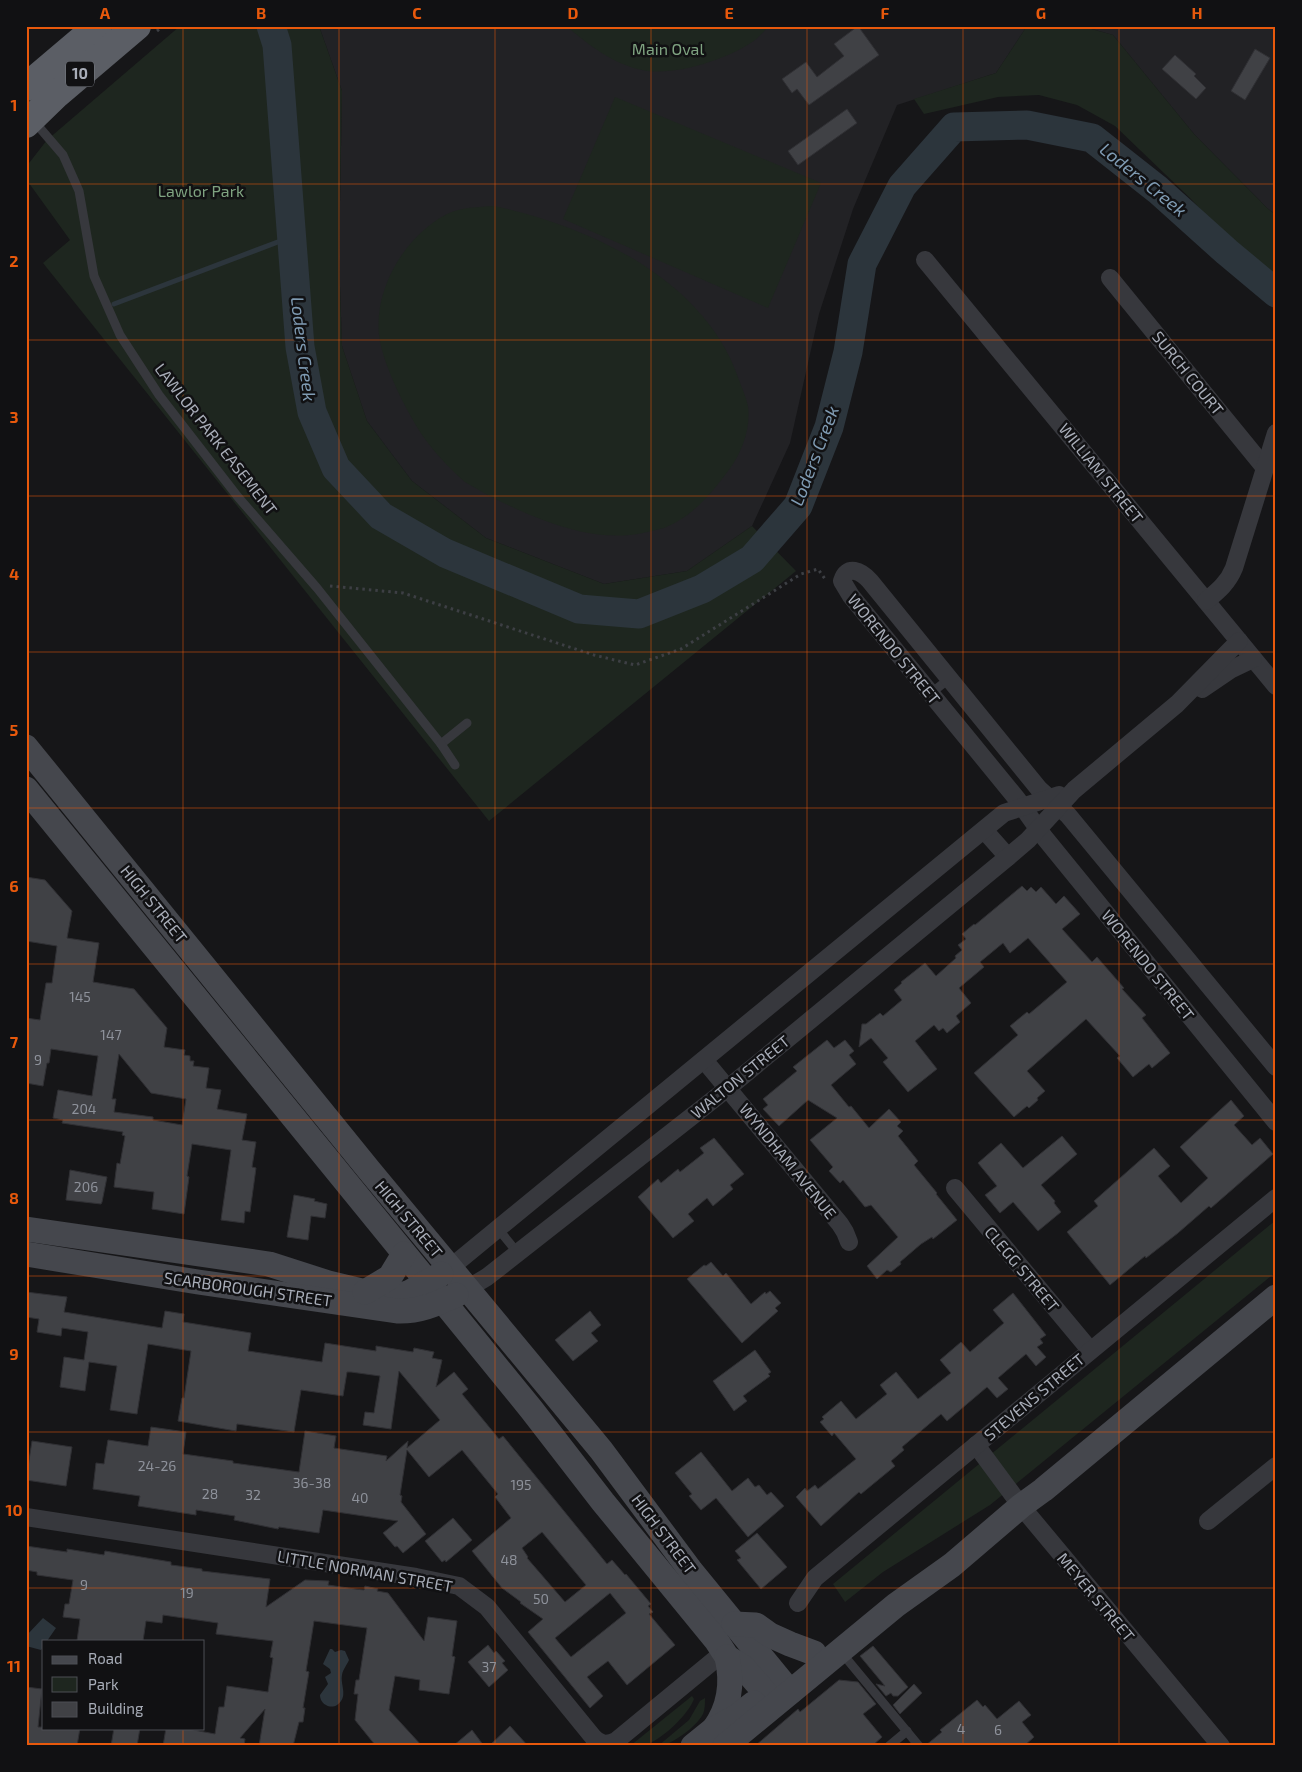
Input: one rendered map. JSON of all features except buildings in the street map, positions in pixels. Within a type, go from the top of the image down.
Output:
[{"type":"highway","name":"10","points":[[26,87],[98,26]]},
{"type":"highway","name":"10","points":[[29,121],[57,94],[137,26]]},
{"type":"main road","name":"HIGH STREET","points":[[26,746],[57,806],[304,1108],[450,1268],[601,1450],[734,1624],[778,1693]]},
{"type":"main road","name":"HIGH STREET","points":[[26,789],[57,806]]},
{"type":"main road","name":"HIGH STREET","points":[[304,1108],[404,1254],[531,1409],[725,1654],[778,1693]]},
{"type":"main road","name":"SCARBOROUGH STREET","points":[[26,1229],[60,1246]]},
{"type":"main road","name":"SCARBOROUGH STREET","points":[[26,1254],[60,1246],[269,1264],[285,1281],[397,1311],[418,1310],[435,1292],[450,1268]]},
{"type":"main road","points":[[365,1292],[390,1277],[404,1254]]},
{"type":"main road","name":"SCARBOROUGH STREET","points":[[285,1281],[328,1283],[365,1292],[398,1296],[410,1292],[467,1289]]},
{"type":"main road","points":[[693,1746],[719,1737],[778,1693],[840,1651],[896,1605],[952,1565],[1276,1297]]},
{"type":"main road","points":[[778,1693],[814,1653],[927,1564],[978,1529],[1021,1506]]},
{"type":"main road","points":[[734,1624],[756,1625],[770,1635],[814,1653]]},
{"type":"main road","points":[[719,1737],[727,1705],[730,1678],[725,1654]]},
{"type":"street","name":"WILLIAM STREET","points":[[925,260],[1276,686]]},
{"type":"street","name":"SURCH COURT","points":[[1110,278],[1265,468]]},
{"type":"street","points":[[1206,601],[1222,588],[1231,575],[1276,433]]},
{"type":"street","name":"WORENDO STREET","points":[[1276,1067],[1068,815],[1039,789],[870,581],[863,574],[855,570],[848,571],[842,581],[846,588],[1023,807],[1038,829],[1276,1122]]},
{"type":"street","name":"WALTON STREET","points":[[450,1268],[499,1230],[1004,813],[1023,807],[1054,802],[1074,790],[1177,704],[1238,641]]},
{"type":"street","name":"WALTON STREET","points":[[1177,704],[1230,670],[1253,658]]},
{"type":"street","name":"WALTON STREET","points":[[467,1289],[486,1277],[728,1088],[1008,857],[1038,829],[1054,802]]},
{"type":"street","points":[[984,830],[1008,857]]},
{"type":"street","name":"WYNDHAM AVENUE","points":[[704,1060],[840,1224],[849,1242]]},
{"type":"street","name":"CLEGG STREET","points":[[955,1188],[1090,1350]]},
{"type":"street","name":"STEVENS STREET","points":[[798,1603],[814,1578],[1276,1198]]},
{"type":"street","name":"MEYER STREET","points":[[976,1445],[1021,1506],[1220,1746]]},
{"type":"street","points":[[1208,1521],[1276,1466]]},
{"type":"street","name":"LITTLE NORMAN STREET","points":[[26,1517],[416,1577],[459,1586],[487,1607],[595,1740],[601,1743],[609,1744],[616,1741],[725,1654]]},
{"type":"lane","name":"LAWLOR PARK EASEMENT","points":[[29,121],[63,155],[79,191],[94,276],[120,335],[159,395],[238,497],[315,585],[441,744],[455,765]]},
{"type":"lane","points":[[931,693],[949,679]]},
{"type":"lane","points":[[441,744],[467,723]]},
{"type":"lane","points":[[499,1230],[517,1252]]},
{"type":"lane","points":[[840,1651],[919,1746]]},
{"type":"lane","points":[[889,1746],[907,1731]]},
{"type":"path","points":[[315,585],[403,593],[594,655],[635,665],[681,649],[801,574],[818,569],[829,584]]},
{"type":"shaded area","points":[[319,26],[1027,26],[996,73],[897,105],[853,209],[819,314],[790,443],[752,526],[687,571],[604,584],[486,538],[412,481],[367,421],[342,346],[339,257],[342,91]]},
{"type":"shaded area","points":[[1081,26],[1276,26],[1276,215],[1194,134],[1113,35]]},
{"type":"shaded area","points":[[43,1618],[56,1628],[48,1640],[42,1640],[41,1650],[26,1646],[26,1636]]},
{"type":"shaded area","points":[[330,1649],[335,1652],[345,1651],[349,1660],[342,1675],[343,1698],[341,1702],[334,1706],[327,1706],[323,1703],[320,1695],[328,1684],[325,1677],[331,1673],[330,1669],[323,1664]]},
{"type":"green space","name":"Lawlor Park","points":[[180,26],[319,26],[342,91],[339,257],[342,346],[367,421],[412,481],[486,538],[604,584],[687,571],[752,526],[796,571],[489,821],[43,263],[70,240],[26,179],[26,167],[47,140]]},
{"type":"green space","name":"Main Oval","points":[[566,26],[769,26],[755,40],[731,54],[685,69],[655,72],[631,67],[611,58]]},
{"type":"green space","points":[[1027,26],[1081,26],[1113,35],[1194,134],[1276,215],[1276,282],[1220,230],[1190,198],[1115,126],[1077,105],[1039,95],[998,97],[924,114],[914,99],[996,73]]},
{"type":"green space","points":[[615,97],[821,183],[768,308],[563,219]]},
{"type":"green space","points":[[494,206],[531,215],[568,228],[605,243],[640,263],[672,286],[700,313],[723,345],[739,380],[748,406],[747,431],[733,464],[715,488],[683,518],[664,528],[618,536],[592,534],[535,517],[465,482],[436,453],[413,420],[391,376],[381,347],[379,317],[387,282],[395,265],[406,250],[432,224],[447,214],[458,210]]},
{"type":"green space","points":[[1276,1220],[1276,1272],[990,1505],[883,1572],[845,1602],[833,1584]]},
{"type":"green space","points":[[692,1696],[694,1699],[686,1713],[665,1734],[642,1746],[630,1746]]},
{"type":"green space","points":[[705,1698],[704,1712],[700,1719],[670,1743],[658,1746],[689,1720],[700,1701]]},
{"type":"waterway","name":"Loders Creek","points":[[271,26],[277,45],[300,347],[312,412],[336,468],[381,516],[445,553],[579,609],[639,614],[702,589],[752,559],[798,506],[829,427],[848,352],[862,264],[902,186],[954,127],[1027,125],[1092,138],[1158,190],[1276,293]]},
{"type":"waterway","points":[[114,304],[291,237]]}]
